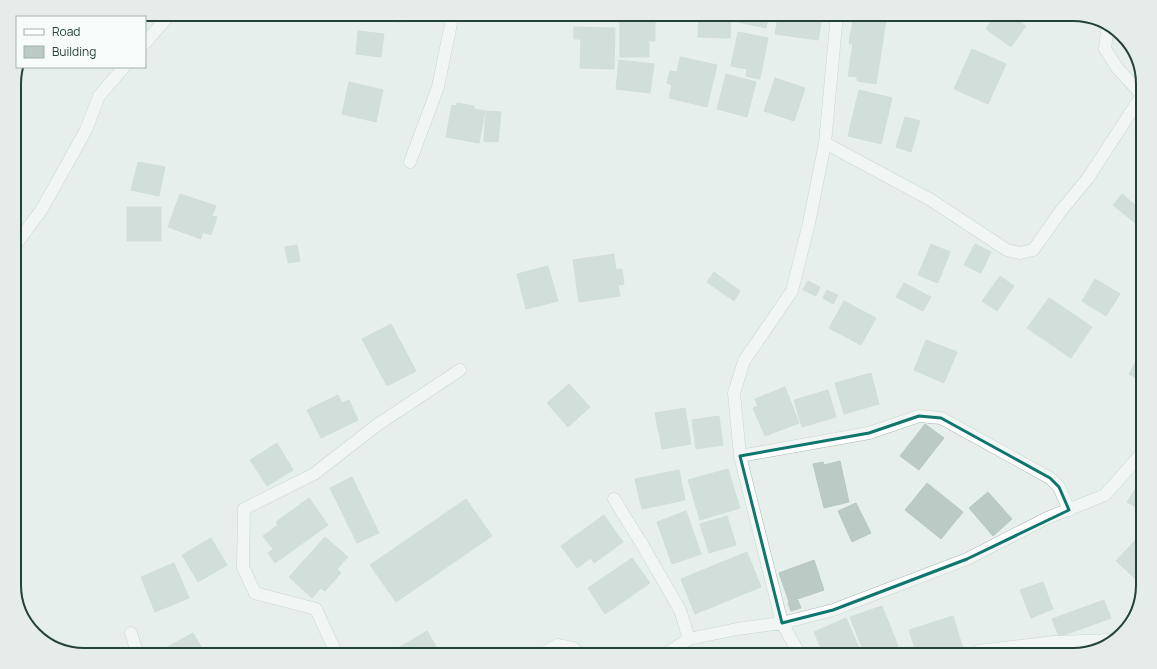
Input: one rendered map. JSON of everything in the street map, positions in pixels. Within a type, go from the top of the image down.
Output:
[{"type":"street","points":[[146,41],[164,21]]},
{"type":"street","points":[[410,162],[438,87],[452,21]]},
{"type":"street","points":[[796,648],[782,623],[740,456],[734,393],[744,362],[792,291],[809,223],[824,143],[836,21]]},
{"type":"street","points":[[1107,31],[1105,49],[1118,69],[1136,88]]},
{"type":"street","points":[[21,238],[42,210],[86,130],[99,96],[123,68]]},
{"type":"street","points":[[824,143],[931,200],[1007,250],[1020,253],[1033,250],[1060,212],[1088,178],[1136,104]]},
{"type":"street","points":[[334,648],[316,609],[255,593],[243,567],[244,509],[314,474],[377,425],[460,370]]},
{"type":"street","points":[[740,456],[869,433],[919,416],[941,418],[1050,478],[1059,487],[1069,510]]},
{"type":"street","points":[[675,648],[689,639],[737,629],[782,623],[834,610],[967,559],[1047,518],[1105,495],[1136,460]]},
{"type":"street","points":[[614,499],[680,610],[689,639]]},
{"type":"street","points":[[132,634],[136,648]]},
{"type":"street","points":[[1003,648],[1054,642],[1104,640]]},
{"type":"street","points":[[552,648],[557,645],[573,648]]},
{"type":"highlighted area","points":[[919,416],[941,418],[1050,478],[1059,487],[1069,510],[967,559],[833,610],[782,623],[740,456],[869,433]]},
{"type":"building","points":[[620,21],[655,22],[655,41],[649,41],[649,57],[620,57]]},
{"type":"building","points":[[699,21],[731,21],[730,38],[698,37]]},
{"type":"building","points":[[738,21],[768,21],[766,28]]},
{"type":"building","points":[[777,21],[807,21],[821,23],[818,40],[775,34]]},
{"type":"building","points":[[853,21],[886,21],[876,84],[857,81],[857,77],[848,76],[853,44],[849,43]]},
{"type":"building","points":[[991,21],[1018,21],[1026,26],[1011,47],[986,29]]},
{"type":"building","points":[[574,27],[615,28],[614,69],[580,68],[581,39],[574,39]]},
{"type":"building","points":[[358,31],[384,34],[381,57],[356,54]]},
{"type":"building","points":[[738,32],[768,38],[760,79],[746,76],[747,69],[731,66]]},
{"type":"building","points":[[972,49],[1006,64],[988,104],[954,89]]},
{"type":"building","points":[[680,57],[717,65],[707,107],[669,98],[672,85],[667,83],[670,71],[677,72]]},
{"type":"building","points":[[619,60],[654,64],[650,93],[616,89]]},
{"type":"building","points":[[726,74],[756,82],[747,117],[717,109]]},
{"type":"building","points":[[775,78],[805,88],[794,121],[764,111]]},
{"type":"building","points":[[349,82],[383,90],[376,122],[342,114]]},
{"type":"building","points":[[859,90],[892,98],[881,144],[848,136]]},
{"type":"building","points":[[457,103],[474,106],[474,109],[485,111],[479,143],[446,137],[452,105],[456,106]]},
{"type":"building","points":[[486,111],[501,112],[498,142],[484,141]]},
{"type":"building","points":[[905,117],[920,121],[911,152],[896,147]]},
{"type":"building","points":[[138,162],[165,167],[159,196],[131,190]]},
{"type":"building","points":[[180,194],[216,206],[212,216],[217,217],[211,235],[203,232],[201,239],[168,227]]},
{"type":"building","points":[[1122,194],[1136,206],[1136,224],[1113,205]]},
{"type":"building","points":[[127,207],[161,207],[161,241],[127,241]]},
{"type":"building","points":[[931,244],[950,252],[938,283],[918,275]]},
{"type":"building","points":[[975,244],[991,252],[981,273],[964,265]]},
{"type":"building","points":[[297,245],[300,261],[288,263],[285,247]]},
{"type":"building","points":[[614,254],[616,270],[622,269],[624,284],[618,285],[620,296],[579,302],[573,260]]},
{"type":"building","points":[[548,266],[558,301],[526,309],[517,274]]},
{"type":"building","points":[[714,272],[740,291],[734,301],[707,282]]},
{"type":"building","points":[[1000,276],[1014,286],[997,311],[982,301]]},
{"type":"building","points":[[1095,279],[1120,294],[1106,316],[1082,301]]},
{"type":"building","points":[[808,281],[820,287],[816,296],[803,290]]},
{"type":"building","points":[[904,283],[931,297],[923,311],[896,297]]},
{"type":"building","points":[[827,290],[838,295],[833,304],[823,298]]},
{"type":"building","points":[[1049,298],[1092,327],[1071,358],[1027,328]]},
{"type":"building","points":[[844,301],[876,318],[861,345],[829,328]]},
{"type":"building","points":[[391,324],[416,371],[387,386],[362,339]]},
{"type":"building","points":[[926,340],[957,352],[944,383],[914,370]]},
{"type":"building","points":[[1136,362],[1136,378],[1129,374]]},
{"type":"building","points":[[871,373],[879,404],[844,414],[835,383]]},
{"type":"building","points":[[569,384],[590,407],[568,427],[547,403]]},
{"type":"building","points":[[785,387],[799,423],[765,436],[753,408],[758,406],[755,399]]},
{"type":"building","points":[[828,390],[836,417],[802,427],[794,400]]},
{"type":"building","points":[[338,395],[342,403],[349,400],[358,420],[321,438],[307,410]]},
{"type":"building","points":[[685,408],[691,444],[662,449],[655,413]]},
{"type":"building","points":[[719,416],[723,445],[696,449],[692,420]]},
{"type":"building","points":[[925,424],[944,438],[919,470],[900,456]]},
{"type":"building","points":[[277,443],[293,470],[267,486],[250,460]]},
{"type":"building","points":[[840,461],[849,502],[824,508],[813,464],[823,462],[824,465]]},
{"type":"building","points":[[728,469],[740,508],[700,520],[688,480]]},
{"type":"building","points":[[679,470],[685,500],[642,509],[635,479]]},
{"type":"building","points":[[352,477],[379,533],[357,543],[330,488]]},
{"type":"building","points":[[927,483],[963,512],[941,539],[905,510]]},
{"type":"building","points":[[1136,488],[1136,508],[1127,502]]},
{"type":"building","points":[[988,492],[1012,519],[993,536],[969,508]]},
{"type":"building","points":[[309,498],[328,525],[275,563],[268,553],[273,549],[263,536],[278,525],[276,522]]},
{"type":"building","points":[[466,499],[492,536],[396,602],[370,565]]},
{"type":"building","points":[[856,503],[871,533],[852,542],[838,511]]},
{"type":"building","points":[[686,511],[701,554],[672,564],[657,522]]},
{"type":"building","points":[[604,515],[623,542],[594,563],[591,558],[577,568],[561,546]]},
{"type":"building","points":[[727,516],[736,545],[709,553],[700,524]]},
{"type":"building","points":[[325,537],[348,557],[337,569],[341,573],[325,591],[321,588],[312,598],[289,577]]},
{"type":"building","points":[[211,538],[227,565],[198,582],[182,555]]},
{"type":"building","points":[[1136,540],[1136,579],[1116,561]]},
{"type":"building","points":[[747,552],[761,587],[695,614],[681,579]]},
{"type":"building","points":[[632,558],[650,583],[605,614],[588,588]]},
{"type":"building","points":[[814,560],[824,590],[789,602],[779,573]]},
{"type":"building","points":[[174,563],[189,598],[155,612],[141,577]]},
{"type":"building","points":[[1043,582],[1053,609],[1031,618],[1020,590]]},
{"type":"building","points":[[798,600],[801,608],[791,611],[788,603]]},
{"type":"building","points":[[1104,600],[1111,618],[1059,637],[1052,619]]},
{"type":"building","points":[[882,606],[898,646],[893,648],[862,648],[850,617]]},
{"type":"building","points":[[953,616],[963,648],[915,648],[909,630]]},
{"type":"building","points":[[846,618],[859,648],[821,648],[814,632]]},
{"type":"building","points":[[427,631],[437,648],[398,648]]},
{"type":"building","points":[[193,633],[202,648],[166,648]]}]
